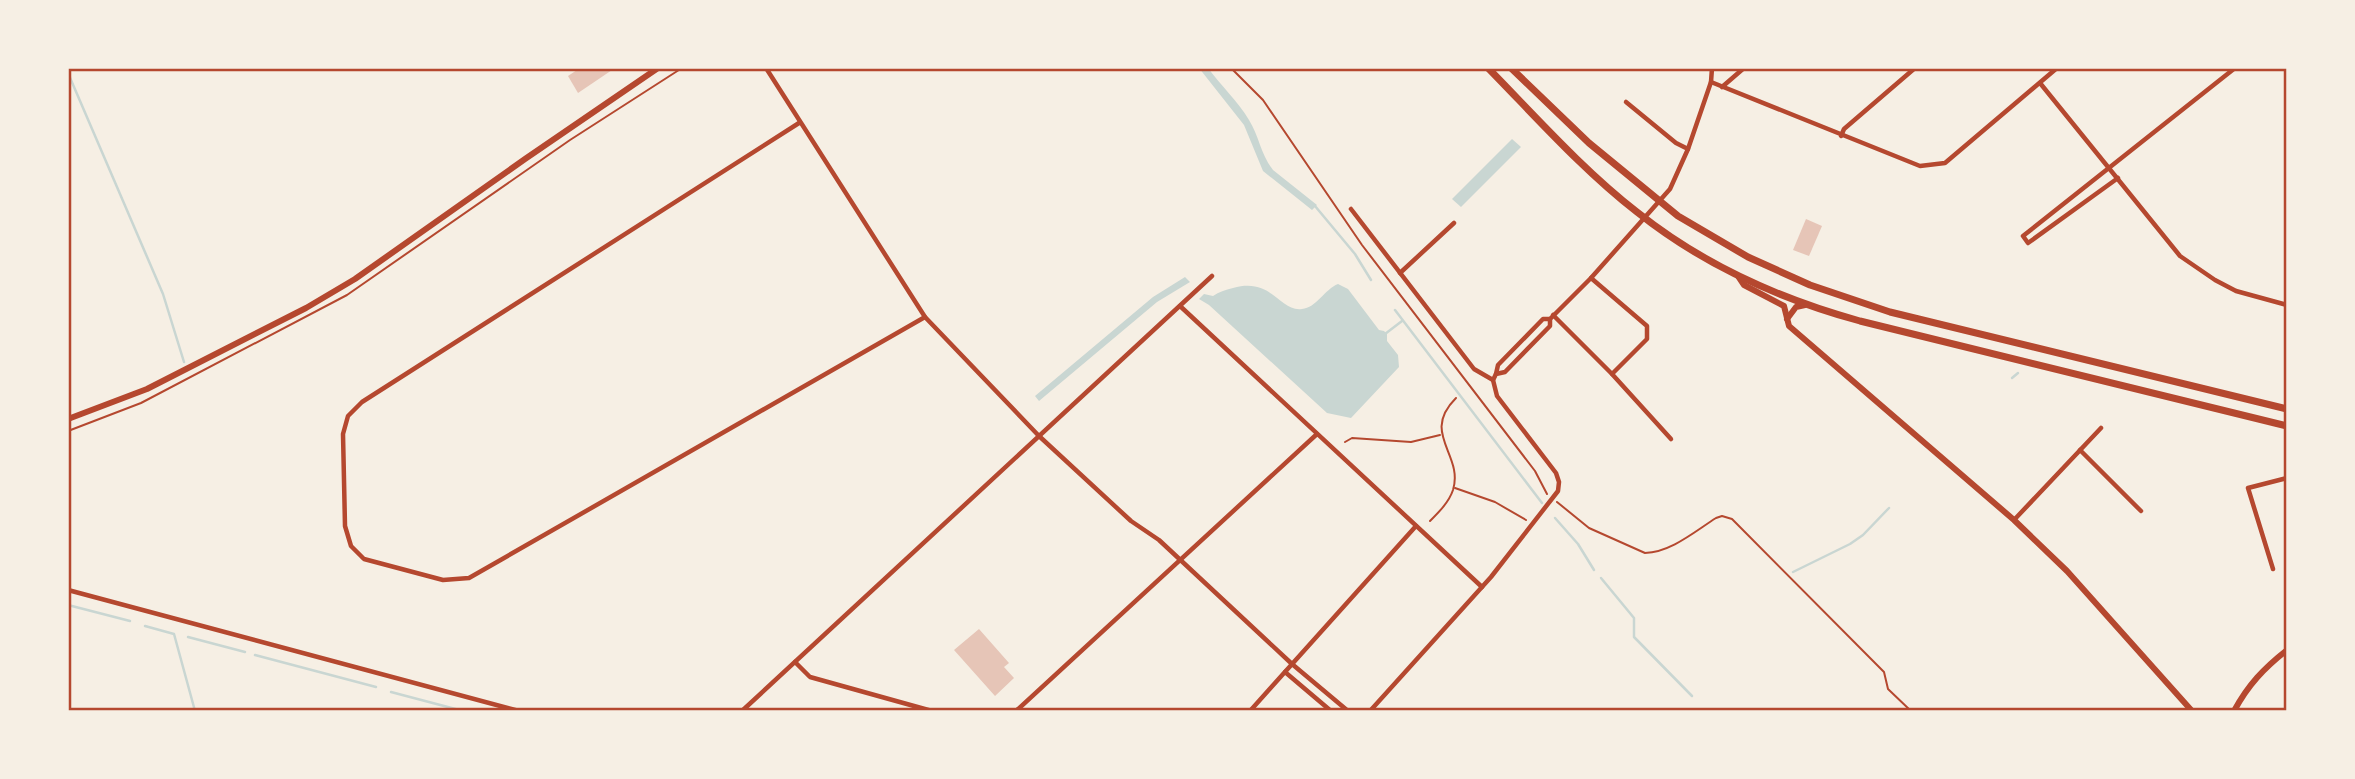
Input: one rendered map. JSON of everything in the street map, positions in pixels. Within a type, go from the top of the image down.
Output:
[{"type":"main road","points":[[1488,68],[1598,178],[1644,218],[1683,245],[1737,274],[1805,305],[2287,426]]},
{"type":"main road","points":[[1511,68],[1589,144],[1658,201],[1678,216],[1748,257],[1828,292],[1925,320],[2287,409]]},
{"type":"street","points":[[68,419],[147,389],[345,286],[658,68]]},
{"type":"street","points":[[766,68],[925,317],[1039,436],[1131,521],[1159,540],[1292,664],[1348,711]]},
{"type":"street","points":[[1370,711],[1482,587],[1558,491],[1556,473],[1497,396],[1493,380],[1498,365],[1543,319],[1552,317],[1591,278],[1676,179],[1711,82],[1713,68]]},
{"type":"street","points":[[1722,87],[1744,68]]},
{"type":"street","points":[[1841,136],[1844,129],[1915,68]]},
{"type":"street","points":[[1711,82],[1920,166],[1945,163],[2057,68]]},
{"type":"street","points":[[2118,178],[2028,243],[2023,236],[2235,68]]},
{"type":"street","points":[[2040,83],[2180,256],[2195,268],[2236,291],[2287,304]]},
{"type":"street","points":[[1626,102],[1676,143],[1688,149]]},
{"type":"street","points":[[799,122],[362,402],[348,416],[343,434],[345,526],[351,546],[364,559],[430,577],[443,580],[469,578],[925,317]]},
{"type":"street","points":[[1351,209],[1474,369],[1493,380]]},
{"type":"street","points":[[1400,273],[1454,223]]},
{"type":"street","points":[[1737,274],[1744,285],[1784,306],[1789,317],[1789,326],[2014,520],[2067,571],[2192,711]]},
{"type":"street","points":[[743,710],[1212,276]]},
{"type":"street","points":[[1591,278],[1647,326],[1647,339],[1612,373]]},
{"type":"street","points":[[1789,317],[1796,307],[1805,305]]},
{"type":"street","points":[[1180,306],[1482,587]]},
{"type":"street","points":[[1552,317],[1612,373],[1671,439]]},
{"type":"street","points":[[1496,374],[1505,372],[1550,326],[1552,317]]},
{"type":"street","points":[[2014,520],[2102,428]]},
{"type":"street","points":[[1016,711],[1317,434]]},
{"type":"street","points":[[2080,450],[2141,511]]},
{"type":"street","points":[[2273,569],[2248,488],[2287,478]]},
{"type":"street","points":[[1250,711],[1416,526]]},
{"type":"street","points":[[68,590],[519,711]]},
{"type":"street","points":[[2234,711],[2249,684],[2261,670],[2287,650]]},
{"type":"street","points":[[795,662],[810,677],[932,711]]},
{"type":"street","points":[[1284,672],[1331,711]]},
{"type":"path","points":[[1231,68],[1263,100],[1362,245],[1535,471],[1545,492],[1589,528],[1645,553],[1671,547],[1716,518],[1722,516],[1732,519],[1884,672],[1888,689],[1910,711]]},
{"type":"path","points":[[1430,521],[1450,497],[1454,487],[1453,470],[1441,435],[1441,422],[1444,412],[1456,398]]},
{"type":"path","points":[[1345,442],[1352,438],[1411,442],[1441,435]]},
{"type":"path","points":[[1454,487],[1495,502],[1532,525]]},
{"type":"shaded area","points":[[1199,68],[1208,68],[1240,106],[1273,170],[1317,205],[1312,210],[1263,171],[1244,125]]},
{"type":"shaded area","points":[[1512,139],[1521,147],[1461,207],[1452,199]]},
{"type":"shaded area","points":[[1185,277],[1190,282],[1157,302],[1039,401],[1035,396],[1153,297]]},
{"type":"shaded area","points":[[1338,284],[1348,289],[1379,330],[1387,334],[1387,341],[1398,355],[1399,367],[1351,418],[1327,413],[1209,305],[1199,299],[1204,294],[1213,296],[1247,286],[1266,291],[1294,309],[1302,309],[1312,305]]},
{"type":"building","points":[[580,68],[615,68],[578,93],[568,76]]},
{"type":"building","points":[[1806,219],[1822,226],[1809,256],[1793,250]]},
{"type":"building","points":[[979,629],[1009,663],[1004,667],[1014,678],[995,696],[954,650]]},
{"type":"waterway","points":[[68,73],[163,294],[184,362]]},
{"type":"waterway","points":[[1315,206],[1355,254],[1371,280]]},
{"type":"waterway","points":[[1395,310],[1542,503]]},
{"type":"waterway","points":[[1385,334],[1402,321]]},
{"type":"waterway","points":[[2012,378],[2018,373]]},
{"type":"waterway","points":[[1793,572],[1850,544],[1863,535],[1889,508]]},
{"type":"waterway","points":[[1555,518],[1578,544],[1594,570]]},
{"type":"waterway","points":[[1601,578],[1634,618],[1634,637],[1692,696]]},
{"type":"waterway","points":[[68,605],[130,621]]},
{"type":"waterway","points":[[145,626],[174,634],[195,711]]},
{"type":"waterway","points":[[188,637],[245,652]]},
{"type":"waterway","points":[[255,655],[376,687]]},
{"type":"waterway","points":[[391,692],[463,711]]}]
